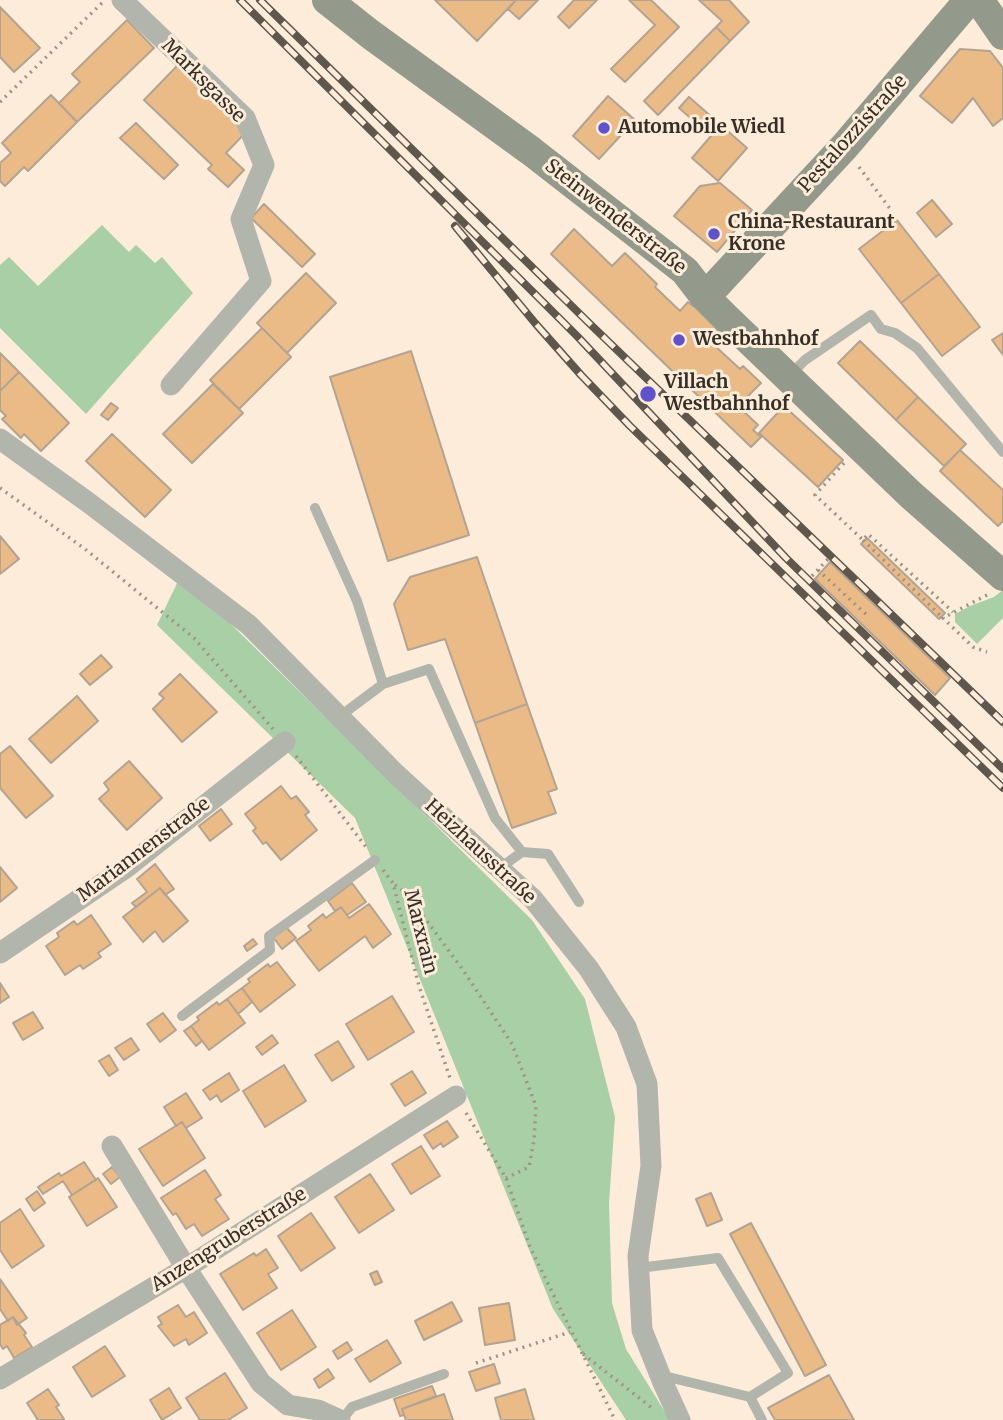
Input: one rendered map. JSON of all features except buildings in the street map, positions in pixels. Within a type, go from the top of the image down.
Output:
[{"type":"main road","name":"Steinwenderstraße","points":[[327,0],[531,151],[685,271],[705,297],[911,495],[995,585]]},
{"type":"main road","name":"Pestalozzistraße","points":[[705,297],[845,146],[969,0]]},
{"type":"main road","points":[[979,0],[1003,36]]},
{"type":"street","name":"Marksgasse","points":[[122,0],[246,118],[264,165],[241,219],[261,281],[171,384]]},
{"type":"street","name":"Heizhausstraße","points":[[0,439],[249,625],[396,774],[533,899],[589,970],[626,1027],[647,1084],[651,1166],[638,1256],[642,1330],[681,1420]]},
{"type":"street","name":"Mariannenstraße","points":[[0,953],[127,867],[285,742]]},
{"type":"street","name":"Anzengruberstraße","points":[[0,1379],[187,1268],[456,1096]]},
{"type":"street","points":[[112,1146],[261,1383],[288,1405],[318,1410],[341,1420]]},
{"type":"lane","points":[[789,376],[805,360],[871,315],[881,329],[895,333],[917,348],[1003,452]]},
{"type":"lane","points":[[315,508],[356,601],[383,684]]},
{"type":"lane","points":[[339,717],[383,684],[429,669],[495,818],[522,852]]},
{"type":"lane","points":[[500,868],[522,852],[548,854],[579,902]]},
{"type":"lane","points":[[182,1016],[270,950],[269,936],[375,860]]},
{"type":"lane","points":[[639,1268],[718,1258],[789,1373],[750,1397],[660,1375]]},
{"type":"lane","points":[[341,1420],[352,1407],[444,1374]]},
{"type":"lane","points":[[750,1397],[762,1420]]},
{"type":"path","points":[[0,102],[105,0]]},
{"type":"path","points":[[852,158],[891,210]]},
{"type":"path","points":[[848,459],[815,495],[973,647],[987,652]]},
{"type":"path","name":"Marxrain","points":[[0,488],[85,549],[194,638],[323,788],[393,883],[419,986],[456,1096],[506,1178],[530,1247],[615,1420]]},
{"type":"path","points":[[863,540],[868,534],[953,612]]},
{"type":"path","points":[[813,576],[828,559]]},
{"type":"path","points":[[818,570],[868,616]]},
{"type":"path","points":[[943,618],[995,585]]},
{"type":"path","points":[[393,883],[407,894],[463,970],[512,1044],[536,1106],[529,1167],[506,1178]]},
{"type":"path","points":[[476,1363],[571,1331]]},
{"type":"path","points":[[581,1353],[656,1412]]},
{"type":"green space","points":[[102,225],[129,252],[136,245],[155,263],[162,257],[193,293],[86,414],[0,328],[0,265],[9,257],[38,286]]},
{"type":"green space","points":[[181,575],[532,920],[585,999],[615,1117],[609,1203],[612,1303],[626,1349],[670,1420],[626,1420],[553,1309],[355,818],[157,625]]},
{"type":"green space","points":[[1003,590],[1003,618],[977,644],[955,622],[955,614],[994,597]]},
{"type":"railway","points":[[240,0],[577,336],[786,558],[1003,769]]},
{"type":"railway","points":[[260,0],[589,323],[1003,722]]},
{"type":"railway","points":[[455,226],[535,323],[630,426],[1003,788]]},
{"type":"place","name":"Automobile Wiedl","points":[[604,128]]},
{"type":"place","name":"China-Restaurant Krone","points":[[714,234]]},
{"type":"place","name":"Westbahnhof","points":[[679,340]]},
{"type":"place","name":"Villach Westbahnhof","points":[[648,394]]}]
